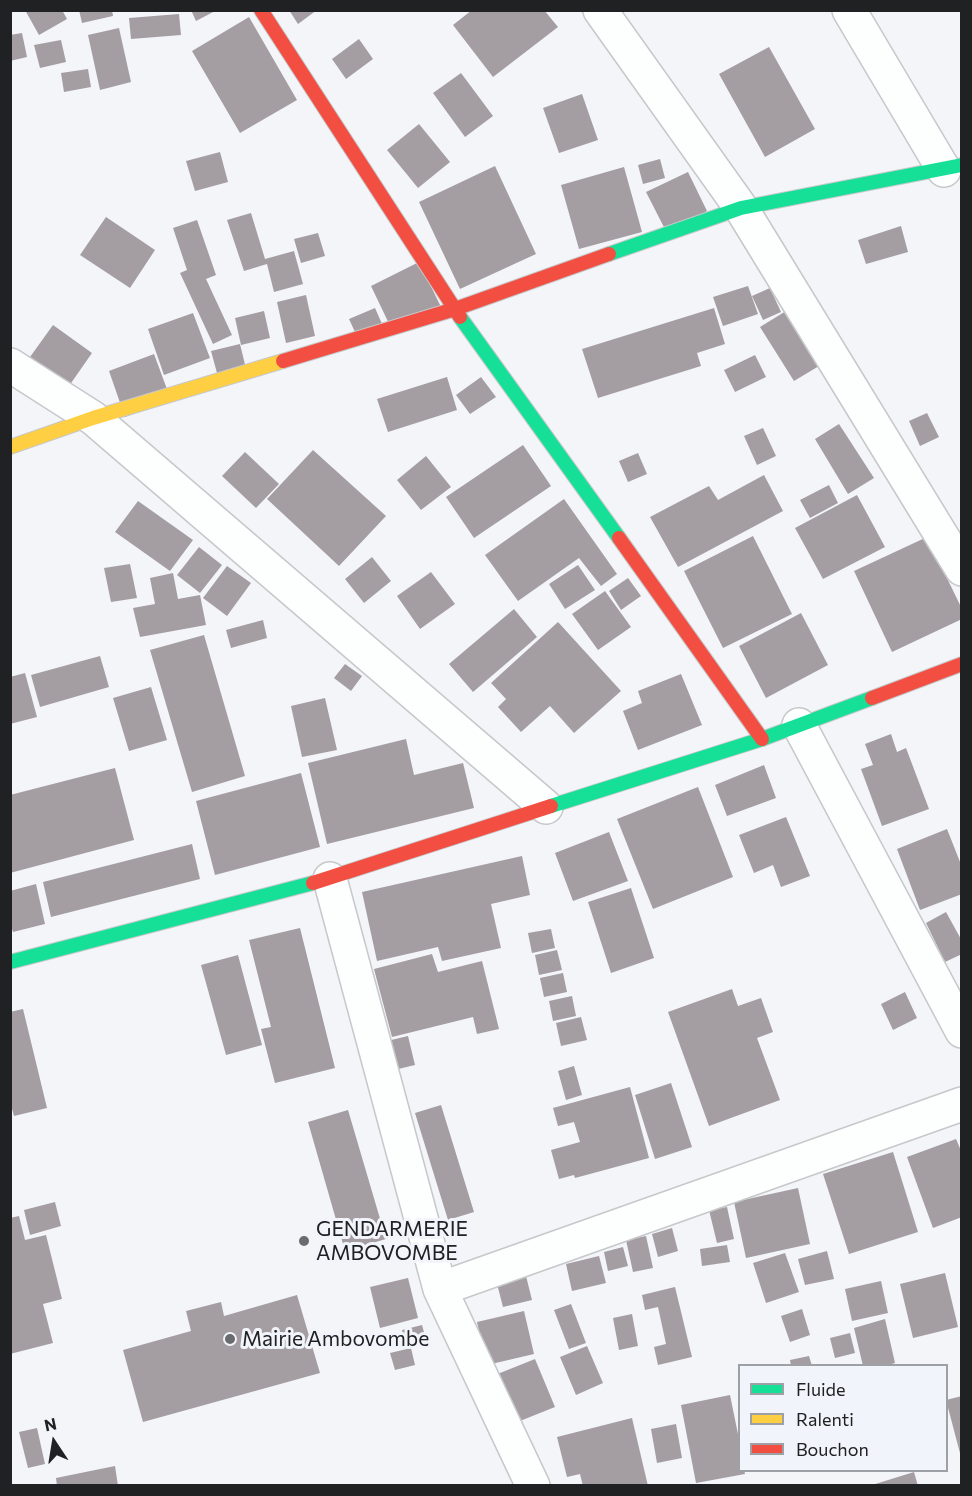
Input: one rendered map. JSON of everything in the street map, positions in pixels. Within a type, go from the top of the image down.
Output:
[{"type":"street","points":[[261,10],[455,309],[762,739]]},
{"type":"street","points":[[600,10],[741,208],[962,569]]},
{"type":"street","points":[[10,447],[93,418],[455,309],[741,208],[953,168],[849,10]]},
{"type":"street","points":[[10,365],[93,418],[546,807]]},
{"type":"street","points":[[10,962],[330,879],[546,807],[762,739],[962,664]]},
{"type":"street","points":[[799,725],[962,1031]]},
{"type":"street","points":[[330,879],[440,1289],[533,1485]]},
{"type":"street","points":[[440,1289],[962,1104]]},
{"type":"building","points":[[25,10],[62,10],[67,19],[39,35]]},
{"type":"building","points":[[79,10],[112,10],[113,16],[82,23]]},
{"type":"building","points":[[191,10],[217,10],[196,21]]},
{"type":"building","points":[[289,10],[317,10],[298,24]]},
{"type":"building","points":[[472,10],[544,10],[558,27],[493,77],[453,25]]},
{"type":"building","points":[[179,14],[181,35],[131,39],[129,18]]},
{"type":"building","points":[[249,17],[297,100],[240,133],[192,51]]},
{"type":"building","points":[[119,28],[131,82],[100,90],[88,35]]},
{"type":"building","points":[[22,33],[27,57],[10,61],[10,35]]},
{"type":"building","points":[[359,39],[373,59],[346,79],[332,59]]},
{"type":"building","points":[[61,40],[66,62],[40,68],[34,45]]},
{"type":"building","points":[[769,47],[815,129],[765,157],[719,74]]},
{"type":"building","points":[[88,69],[91,87],[64,92],[61,73]]},
{"type":"building","points":[[461,73],[493,116],[465,137],[433,93]]},
{"type":"building","points":[[582,94],[598,140],[559,153],[543,108]]},
{"type":"building","points":[[419,124],[450,162],[418,188],[387,150]]},
{"type":"building","points":[[220,152],[228,182],[195,191],[186,161]]},
{"type":"building","points":[[660,159],[665,178],[643,184],[638,165]]},
{"type":"building","points":[[495,166],[536,254],[460,289],[419,202]]},
{"type":"building","points":[[624,167],[642,232],[579,249],[561,185]]},
{"type":"building","points":[[688,172],[707,211],[670,239],[646,192]]},
{"type":"building","points":[[251,213],[265,259],[294,251],[303,284],[274,292],[267,264],[244,271],[227,220]]},
{"type":"building","points":[[106,217],[155,250],[130,288],[80,255]]},
{"type":"building","points":[[197,220],[216,275],[206,279],[232,335],[213,344],[180,273],[187,270],[173,228]]},
{"type":"building","points":[[901,226],[908,252],[866,264],[858,240]]},
{"type":"building","points":[[318,233],[325,256],[301,263],[294,239]]},
{"type":"building","points":[[419,262],[442,309],[393,332],[371,286]]},
{"type":"building","points":[[748,286],[758,314],[723,326],[713,297]]},
{"type":"building","points":[[770,288],[781,312],[763,320],[752,296]]},
{"type":"building","points":[[306,295],[315,336],[286,343],[277,302]]},
{"type":"building","points":[[375,308],[386,333],[361,345],[349,319]]},
{"type":"building","points":[[714,308],[725,344],[697,353],[701,366],[598,398],[582,349]]},
{"type":"building","points":[[264,311],[270,338],[241,345],[235,318]]},
{"type":"building","points":[[786,311],[819,366],[794,381],[760,327]]},
{"type":"building","points":[[193,313],[210,358],[164,375],[148,329]]},
{"type":"building","points":[[53,325],[92,353],[69,386],[30,357]]},
{"type":"building","points":[[240,344],[248,377],[220,384],[211,351]]},
{"type":"building","points":[[154,354],[171,400],[125,417],[109,371]]},
{"type":"building","points":[[755,355],[766,377],[735,392],[724,370]]},
{"type":"building","points":[[447,377],[457,410],[388,432],[377,399]]},
{"type":"building","points":[[481,377],[496,397],[470,414],[456,395]]},
{"type":"building","points":[[927,413],[939,437],[920,446],[909,421]]},
{"type":"building","points":[[839,424],[874,478],[848,494],[815,439]]},
{"type":"building","points":[[763,428],[776,456],[757,465],[744,436]]},
{"type":"building","points":[[523,445],[551,486],[474,538],[446,497]]},
{"type":"building","points":[[313,450],[386,516],[339,566],[267,499]]},
{"type":"building","points":[[245,452],[279,484],[256,508],[222,476]]},
{"type":"building","points":[[638,453],[647,474],[628,482],[619,461]]},
{"type":"building","points":[[426,456],[451,487],[421,510],[397,480]]},
{"type":"building","points":[[764,475],[783,511],[678,567],[650,517],[709,486],[718,500]]},
{"type":"building","points":[[829,485],[838,503],[810,518],[800,500]]},
{"type":"building","points":[[857,495],[885,547],[823,579],[795,528]]},
{"type":"building","points":[[564,499],[617,574],[601,586],[579,558],[518,601],[485,555]]},
{"type":"building","points":[[138,501],[193,540],[170,571],[115,532]]},
{"type":"building","points":[[753,536],[792,614],[723,648],[684,571]]},
{"type":"building","points":[[927,537],[962,609],[962,619],[892,652],[854,571]]},
{"type":"building","points":[[199,547],[222,565],[200,593],[177,575]]},
{"type":"building","points":[[372,557],[391,581],[364,603],[345,579]]},
{"type":"building","points":[[130,564],[137,598],[111,602],[104,568]]},
{"type":"building","points":[[578,565],[595,590],[565,609],[549,584]]},
{"type":"building","points":[[227,566],[251,583],[227,616],[203,598]]},
{"type":"building","points":[[431,572],[455,604],[420,629],[397,596]]},
{"type":"building","points":[[173,573],[178,599],[200,595],[206,625],[140,637],[133,608],[155,604],[150,578]]},
{"type":"building","points":[[628,578],[641,596],[621,610],[609,591]]},
{"type":"building","points":[[605,591],[631,627],[598,650],[572,614]]},
{"type":"building","points":[[514,609],[537,637],[473,692],[449,664]]},
{"type":"building","points":[[801,613],[828,665],[766,698],[739,646]]},
{"type":"building","points":[[263,620],[267,638],[231,648],[226,630]]},
{"type":"building","points":[[558,622],[621,691],[574,733],[550,706],[521,732],[498,707],[506,699],[491,683]]},
{"type":"building","points":[[204,635],[245,776],[192,792],[150,650]]},
{"type":"building","points":[[100,656],[109,687],[40,707],[31,675]]},
{"type":"building","points":[[345,664],[362,676],[351,691],[334,678]]},
{"type":"building","points":[[25,673],[37,717],[10,724],[10,677]]},
{"type":"building","points":[[681,674],[702,725],[638,750],[623,711],[642,703],[638,691]]},
{"type":"building","points":[[151,687],[167,740],[129,751],[113,698]]},
{"type":"building","points":[[325,698],[337,750],[302,757],[291,706]]},
{"type":"building","points":[[891,734],[897,752],[906,748],[929,809],[882,826],[861,769],[873,765],[865,744]]},
{"type":"building","points":[[406,739],[414,775],[463,763],[474,808],[327,844],[308,763]]},
{"type":"building","points":[[764,765],[776,798],[727,816],[715,785]]},
{"type":"building","points":[[115,768],[134,840],[10,873],[10,795]]},
{"type":"building","points":[[301,773],[320,847],[215,875],[196,801]]},
{"type":"building","points":[[698,787],[733,877],[653,909],[617,819]]},
{"type":"building","points":[[786,817],[810,876],[781,887],[773,865],[754,873],[739,835]]},
{"type":"building","points":[[947,829],[962,867],[962,894],[920,910],[897,849]]},
{"type":"building","points":[[609,832],[628,881],[573,901],[555,853]]},
{"type":"building","points":[[192,844],[200,879],[51,917],[43,882]]},
{"type":"building","points":[[522,856],[530,895],[491,904],[501,948],[442,961],[438,947],[377,961],[362,892]]},
{"type":"building","points":[[36,884],[45,924],[13,932],[10,923],[10,891]]},
{"type":"building","points":[[631,888],[654,958],[611,973],[588,902]]},
{"type":"building","points":[[946,912],[962,941],[962,954],[945,962],[926,923]]},
{"type":"building","points":[[300,928],[335,1068],[275,1083],[261,1029],[271,1027],[249,940]]},
{"type":"building","points":[[551,929],[555,948],[532,953],[528,933]]},
{"type":"building","points":[[557,950],[562,970],[539,975],[535,955]]},
{"type":"building","points":[[432,954],[438,972],[482,961],[499,1029],[477,1034],[473,1017],[392,1037],[374,969]]},
{"type":"building","points":[[238,955],[262,1045],[226,1055],[201,965]]},
{"type":"building","points":[[563,973],[567,992],[544,997],[540,978]]},
{"type":"building","points":[[732,989],[738,1006],[761,998],[773,1032],[757,1038],[780,1100],[709,1126],[668,1012]]},
{"type":"building","points":[[905,992],[917,1018],[893,1030],[881,1004]]},
{"type":"building","points":[[572,996],[576,1016],[553,1021],[549,1001]]},
{"type":"building","points":[[23,1009],[47,1108],[14,1116],[10,1101],[10,1012]]},
{"type":"building","points":[[581,1017],[587,1040],[561,1046],[556,1023]]},
{"type":"building","points":[[408,1036],[415,1065],[394,1070],[387,1041]]},
{"type":"building","points":[[574,1066],[582,1095],[566,1100],[558,1071]]},
{"type":"building","points":[[671,1083],[692,1147],[655,1159],[635,1095]]},
{"type":"building","points":[[630,1087],[649,1158],[575,1178],[574,1175],[559,1179],[551,1150],[580,1142],[574,1122],[558,1126],[553,1108]]},
{"type":"building","points":[[441,1105],[474,1212],[448,1220],[415,1113]]},
{"type":"building","points":[[348,1110],[386,1239],[345,1251],[308,1122]]},
{"type":"building","points":[[956,1139],[962,1153],[962,1217],[933,1228],[907,1157]]},
{"type":"building","points":[[893,1152],[918,1232],[849,1254],[823,1174]]},
{"type":"building","points":[[798,1188],[810,1244],[746,1258],[734,1202]]},
{"type":"building","points":[[55,1202],[61,1226],[30,1235],[24,1210]]},
{"type":"building","points":[[727,1207],[734,1239],[717,1243],[709,1210]]},
{"type":"building","points":[[19,1216],[25,1240],[46,1235],[62,1299],[43,1304],[53,1343],[10,1354],[10,1218]]},
{"type":"building","points":[[672,1228],[678,1251],[658,1257],[652,1234]]},
{"type":"building","points":[[646,1236],[653,1268],[633,1272],[626,1240]]},
{"type":"building","points":[[727,1245],[730,1262],[702,1266],[700,1249]]},
{"type":"building","points":[[623,1247],[628,1266],[608,1271],[604,1252]]},
{"type":"building","points":[[827,1251],[834,1279],[805,1285],[798,1259]]},
{"type":"building","points":[[785,1253],[799,1292],[766,1303],[753,1263]]},
{"type":"building","points":[[599,1256],[606,1283],[572,1291],[566,1264]]},
{"type":"building","points":[[525,1272],[532,1300],[503,1307],[496,1280]]},
{"type":"building","points":[[945,1273],[958,1327],[913,1338],[900,1284]]},
{"type":"building","points":[[408,1278],[418,1318],[380,1328],[370,1287]]},
{"type":"building","points":[[881,1281],[888,1313],[852,1321],[845,1289]]},
{"type":"building","points":[[675,1287],[692,1357],[658,1365],[654,1347],[666,1344],[658,1307],[645,1310],[642,1295]]},
{"type":"building","points":[[297,1295],[320,1373],[143,1422],[123,1350],[191,1331],[186,1311],[221,1302],[224,1316]]},
{"type":"building","points":[[571,1304],[586,1343],[569,1349],[554,1310]]},
{"type":"building","points":[[802,1309],[810,1335],[790,1342],[781,1316]]},
{"type":"building","points":[[524,1311],[534,1354],[487,1365],[477,1322]]},
{"type":"building","points":[[632,1314],[638,1346],[619,1350],[613,1318]]},
{"type":"building","points":[[885,1319],[895,1363],[863,1364],[854,1328]]},
{"type":"building","points":[[422,1325],[427,1343],[406,1348],[402,1330]]},
{"type":"building","points":[[850,1333],[855,1353],[835,1358],[830,1338]]},
{"type":"building","points":[[587,1346],[603,1383],[576,1395],[560,1357]]},
{"type":"building","points":[[411,1348],[415,1365],[395,1370],[390,1353]]},
{"type":"building","points":[[809,1356],[811,1364],[791,1364],[790,1360]]},
{"type":"building","points":[[535,1359],[555,1407],[515,1423],[495,1375]]},
{"type":"building","points":[[730,1395],[738,1434],[738,1472],[745,1474],[696,1483],[681,1405]]},
{"type":"building","points":[[962,1396],[962,1457],[948,1408],[948,1400]]},
{"type":"building","points":[[632,1418],[648,1486],[583,1486],[580,1474],[567,1477],[557,1437]]},
{"type":"building","points":[[676,1424],[682,1458],[657,1463],[651,1429]]},
{"type":"building","points":[[37,1428],[45,1464],[28,1468],[19,1432]]},
{"type":"building","points":[[115,1466],[118,1486],[57,1486],[56,1478]]},
{"type":"building","points":[[914,1472],[918,1486],[872,1486],[872,1485]]},
{"type":"traffic: fast","points":[[609,254],[741,208],[962,165]]},
{"type":"traffic: fast","points":[[460,317],[619,538]]},
{"type":"traffic: fast","points":[[551,806],[762,739],[872,698]]},
{"type":"traffic: fast","points":[[10,962],[313,883]]},
{"type":"traffic: slow","points":[[10,447],[93,418],[283,361]]},
{"type":"traffic: jam","points":[[261,10],[460,317]]},
{"type":"traffic: jam","points":[[283,361],[455,309],[609,254]]},
{"type":"traffic: jam","points":[[619,538],[762,739]]},
{"type":"traffic: jam","points":[[872,698],[962,664]]},
{"type":"traffic: jam","points":[[313,883],[551,806]]},
{"type":"place","name":"GENDARMERIE AMBOVOMBE","points":[[304,1241]]},
{"type":"place","name":"Mairie Ambovombe","points":[[230,1339]]}]
